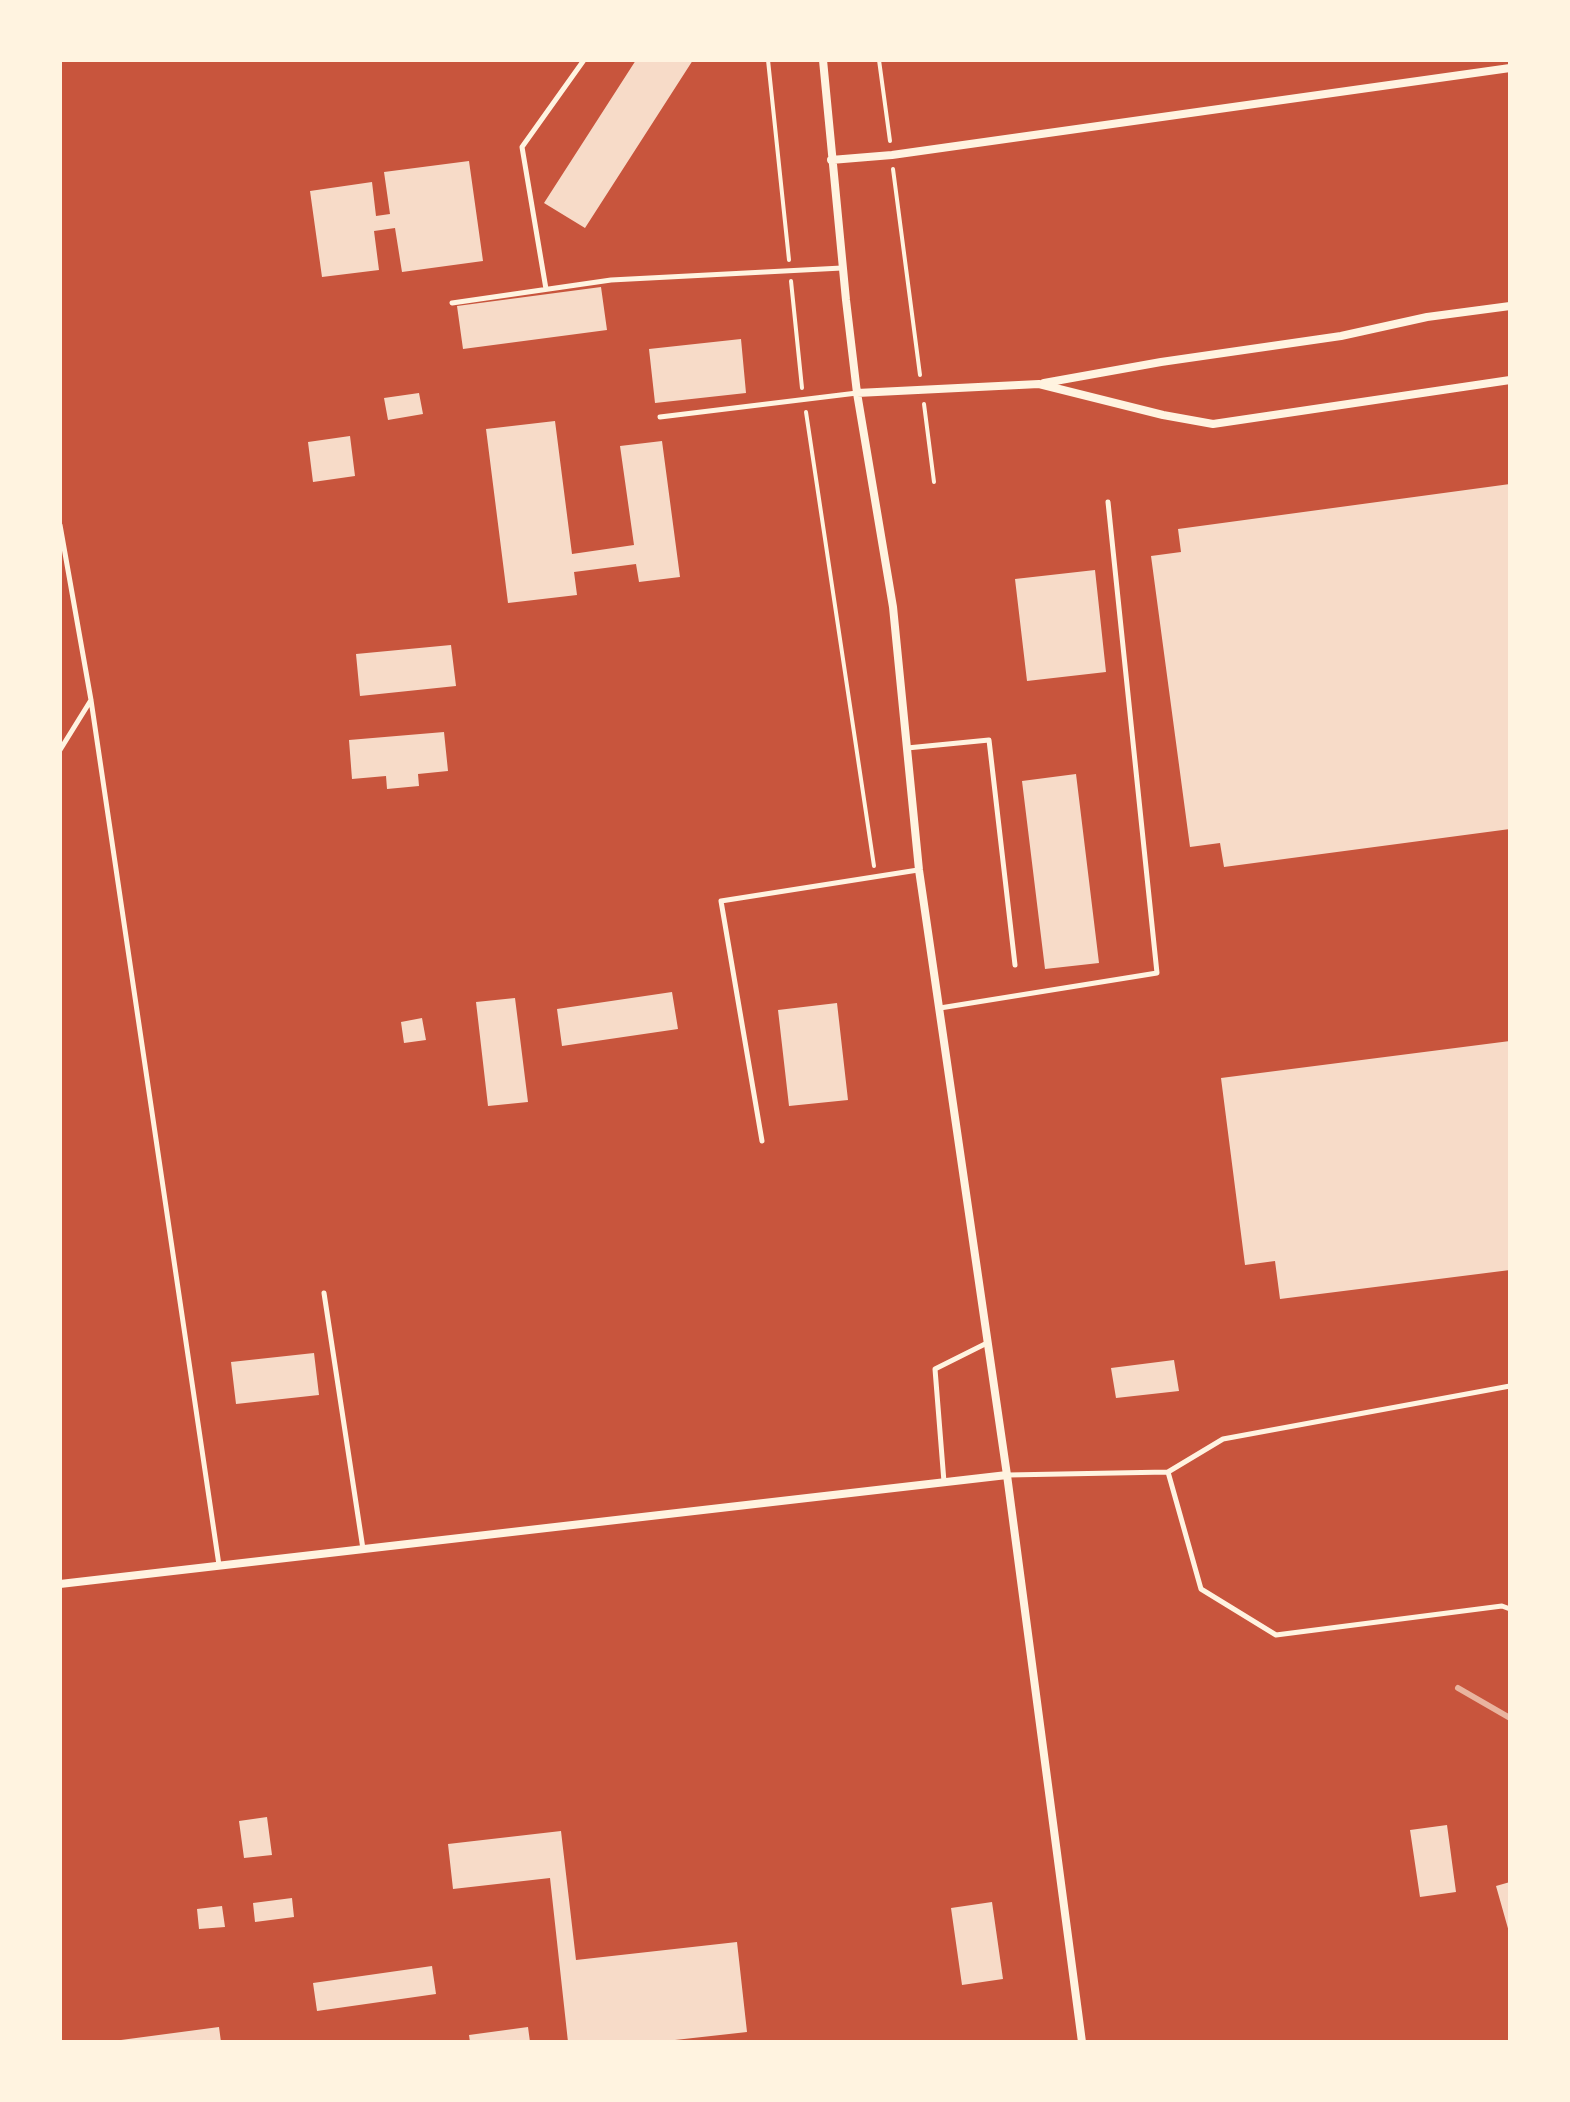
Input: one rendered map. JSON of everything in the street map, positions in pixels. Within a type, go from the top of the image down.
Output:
[{"type":"street","points":[[823,60],[842,268],[857,393],[893,607],[919,870],[1007,1475],[1082,2042]]},
{"type":"street","points":[[831,160],[892,155],[1510,68]]},
{"type":"street","points":[[857,393],[1039,384],[1161,362],[1341,336],[1427,317],[1510,306]]},
{"type":"street","points":[[1039,384],[1163,415],[1213,424],[1510,380]]},
{"type":"street","points":[[60,1584],[1007,1475]]},
{"type":"lane","points":[[546,289],[522,147],[584,60]]},
{"type":"lane","points":[[452,303],[611,280],[842,268]]},
{"type":"lane","points":[[660,417],[857,393]]},
{"type":"lane","points":[[939,1008],[1157,973],[1108,502]]},
{"type":"lane","points":[[60,525],[91,700],[219,1566]]},
{"type":"lane","points":[[60,750],[91,700]]},
{"type":"lane","points":[[907,748],[989,740],[1015,965]]},
{"type":"lane","points":[[762,1141],[721,901],[919,870]]},
{"type":"lane","points":[[324,1293],[363,1549]]},
{"type":"lane","points":[[944,1482],[935,1369],[987,1343]]},
{"type":"lane","points":[[1007,1475],[1168,1472],[1223,1439],[1510,1386]]},
{"type":"lane","points":[[1168,1472],[1201,1589],[1276,1635],[1502,1606],[1510,1609]]},
{"type":"path","points":[[768,60],[804,399],[876,876]]},
{"type":"path","points":[[879,60],[934,482]]},
{"type":"building","points":[[636,60],[693,60],[585,228],[544,203]]},
{"type":"building","points":[[469,161],[483,261],[402,272],[395,228],[374,231],[379,270],[322,277],[310,191],[372,182],[376,216],[390,214],[384,172]]},
{"type":"building","points":[[601,287],[607,330],[463,349],[457,306]]},
{"type":"building","points":[[741,339],[746,393],[655,403],[649,349]]},
{"type":"building","points":[[419,393],[423,414],[388,420],[384,398]]},
{"type":"building","points":[[555,421],[572,554],[634,545],[620,446],[662,441],[680,577],[639,582],[636,564],[574,572],[577,595],[508,603],[486,429]]},
{"type":"building","points":[[350,436],[355,476],[313,482],[308,442]]},
{"type":"building","points":[[1510,484],[1510,829],[1224,867],[1220,843],[1190,847],[1151,556],[1181,552],[1178,529]]},
{"type":"building","points":[[1095,570],[1106,672],[1027,681],[1015,579]]},
{"type":"building","points":[[451,645],[456,686],[360,696],[356,654]]},
{"type":"building","points":[[444,732],[448,771],[418,774],[419,786],[387,789],[386,776],[352,779],[349,740]]},
{"type":"building","points":[[1076,774],[1099,963],[1045,969],[1022,781]]},
{"type":"building","points":[[672,992],[678,1029],[562,1046],[557,1009]]},
{"type":"building","points":[[515,998],[528,1102],[488,1106],[476,1002]]},
{"type":"building","points":[[837,1003],[848,1100],[789,1106],[778,1010]]},
{"type":"building","points":[[422,1018],[426,1040],[404,1043],[401,1022]]},
{"type":"building","points":[[1510,1041],[1510,1270],[1280,1299],[1275,1261],[1245,1265],[1221,1078]]},
{"type":"building","points":[[314,1353],[319,1395],[236,1404],[231,1362]]},
{"type":"building","points":[[1174,1360],[1179,1391],[1116,1398],[1111,1368]]},
{"type":"building","points":[[267,1817],[272,1855],[244,1858],[239,1821]]},
{"type":"building","points":[[1447,1825],[1456,1892],[1420,1897],[1410,1830]]},
{"type":"building","points":[[561,1831],[576,1960],[737,1942],[747,2032],[657,2042],[568,2042],[550,1878],[453,1889],[448,1844]]},
{"type":"building","points":[[1510,1882],[1510,1932],[1509,1932],[1496,1886]]},
{"type":"building","points":[[292,1898],[294,1917],[255,1922],[253,1903]]},
{"type":"building","points":[[992,1902],[1003,1979],[962,1985],[951,1908]]},
{"type":"building","points":[[222,1906],[225,1927],[199,1929],[197,1909]]},
{"type":"building","points":[[432,1966],[436,1994],[317,2011],[313,1983]]},
{"type":"building","points":[[219,2027],[221,2042],[121,2042],[121,2040]]},
{"type":"building","points":[[528,2027],[530,2042],[470,2042],[469,2035]]},
{"type":"railway","points":[[1458,1688],[1510,1718]]}]
